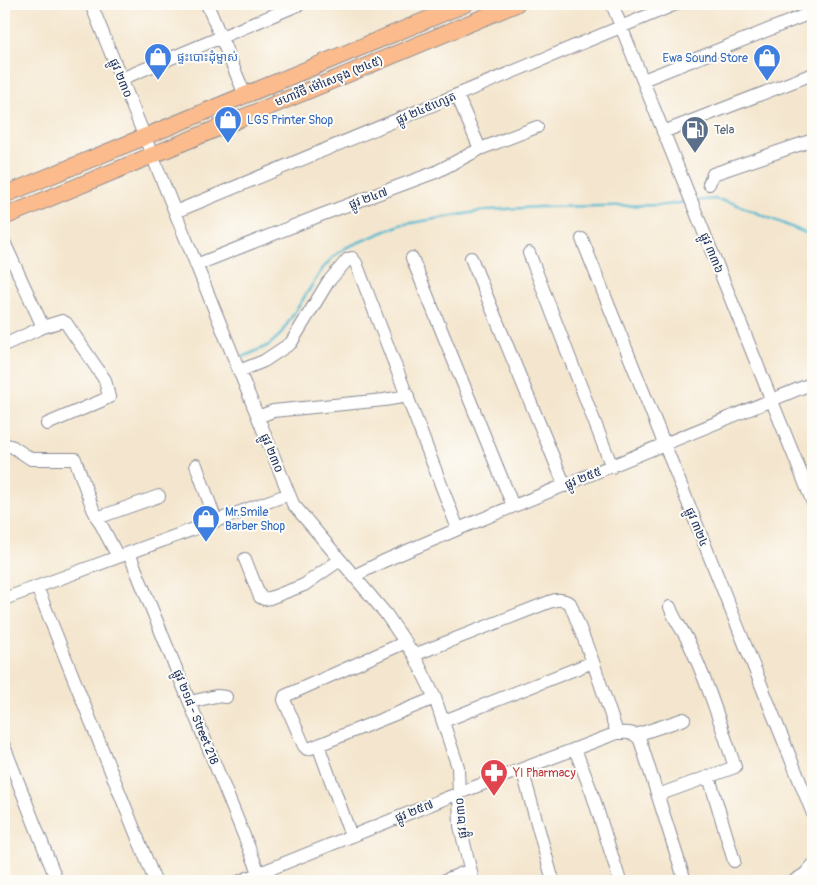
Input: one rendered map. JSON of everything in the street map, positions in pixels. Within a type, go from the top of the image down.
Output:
[{"type":"main road","name":"មហាវិថី ម៉ៅសេទុង (២៤៥)","points":[[4,195],[465,4]]},
{"type":"main road","name":"មហាវិថី ម៉ៅសេទុង (២៤៥)","points":[[4,217],[516,4]]},
{"type":"street","name":"ផ្លូវ ២៣០","points":[[91,4],[293,504],[386,614],[414,655],[435,698],[458,767],[460,826],[472,876]]},
{"type":"street","points":[[207,4],[245,95]]},
{"type":"street","points":[[122,79],[300,4]]},
{"type":"street","name":"ផ្លូវ ៣៣៦","points":[[612,4],[813,503]]},
{"type":"street","name":"ផ្លូវ ២៤៥ហ្សេត","points":[[175,212],[676,4]]},
{"type":"street","points":[[643,80],[813,12]]},
{"type":"street","points":[[664,132],[813,74]]},
{"type":"street","points":[[457,95],[480,149]]},
{"type":"street","name":"ផ្លូវ ២៤៧","points":[[196,265],[436,172],[480,149],[537,127]]},
{"type":"street","points":[[709,184],[713,174],[813,140]]},
{"type":"street","name":"ផ្លូវ ៣២៤","points":[[582,239],[813,814]]},
{"type":"street","points":[[4,242],[43,327]]},
{"type":"street","points":[[529,253],[612,467]]},
{"type":"street","points":[[239,371],[264,361],[291,343],[328,282],[348,259],[352,258],[356,263],[408,396],[458,530]]},
{"type":"street","points":[[412,258],[513,506]]},
{"type":"street","points":[[471,258],[564,486]]},
{"type":"street","points":[[4,345],[43,327],[62,321],[66,323],[105,380],[109,397],[47,424]]},
{"type":"street","name":"ផ្លូវ ២៥៥","points":[[354,576],[384,561],[513,506],[813,383]]},
{"type":"street","points":[[258,417],[272,411],[408,396]]},
{"type":"street","name":"ផ្លូវ ២១៨ - Street 218","points":[[4,444],[14,447],[31,459],[75,459],[97,518],[124,555],[190,702],[261,877]]},
{"type":"street","points":[[196,465],[216,521]]},
{"type":"street","points":[[4,599],[289,494]]},
{"type":"street","points":[[97,518],[159,496]]},
{"type":"street","points":[[245,559],[260,597],[264,599],[304,585],[340,560]]},
{"type":"street","points":[[37,587],[155,881]]},
{"type":"street","points":[[414,655],[558,599],[570,604],[593,662],[617,733],[631,733],[640,740],[685,881]]},
{"type":"street","points":[[658,795],[735,767],[720,720],[687,639],[674,619],[670,607]]},
{"type":"street","points":[[406,642],[285,696],[284,700],[304,746],[307,749],[318,745],[435,698]]},
{"type":"street","points":[[444,721],[593,662]]},
{"type":"street","points":[[190,702],[216,696],[226,697]]},
{"type":"street","points":[[636,735],[684,719]]},
{"type":"street","name":"ផ្លូវ ២៥៧","points":[[240,881],[261,877],[351,836],[617,733]]},
{"type":"street","points":[[318,745],[351,836]]},
{"type":"street","points":[[4,746],[57,881]]},
{"type":"street","points":[[576,749],[620,881]]},
{"type":"street","points":[[522,769],[553,881]]},
{"type":"street","points":[[709,777],[734,861]]},
{"type":"street","points":[[794,881],[805,874],[813,865]]},
{"type":"street","points":[[443,881],[472,876]]},
{"type":"waterway","points":[[697,201],[714,199],[733,203],[813,236]]},
{"type":"waterway","points":[[243,357],[269,345],[280,335],[323,268],[334,256],[345,248],[400,225],[488,210],[539,207],[665,205],[686,202]]},
{"type":"place","name":"ផ្ទះបោះដុំម្នាស់","points":[[158,81]]},
{"type":"place","name":"Ewa Sound Store","points":[[767,82]]},
{"type":"place","name":"LGS Printer Shop","points":[[228,144]]},
{"type":"place","name":"Tela","points":[[695,154]]},
{"type":"place","name":"Mr.Smile Barber Shop","points":[[206,543]]},
{"type":"place","name":"YI Pharmacy","points":[[494,797]]}]
